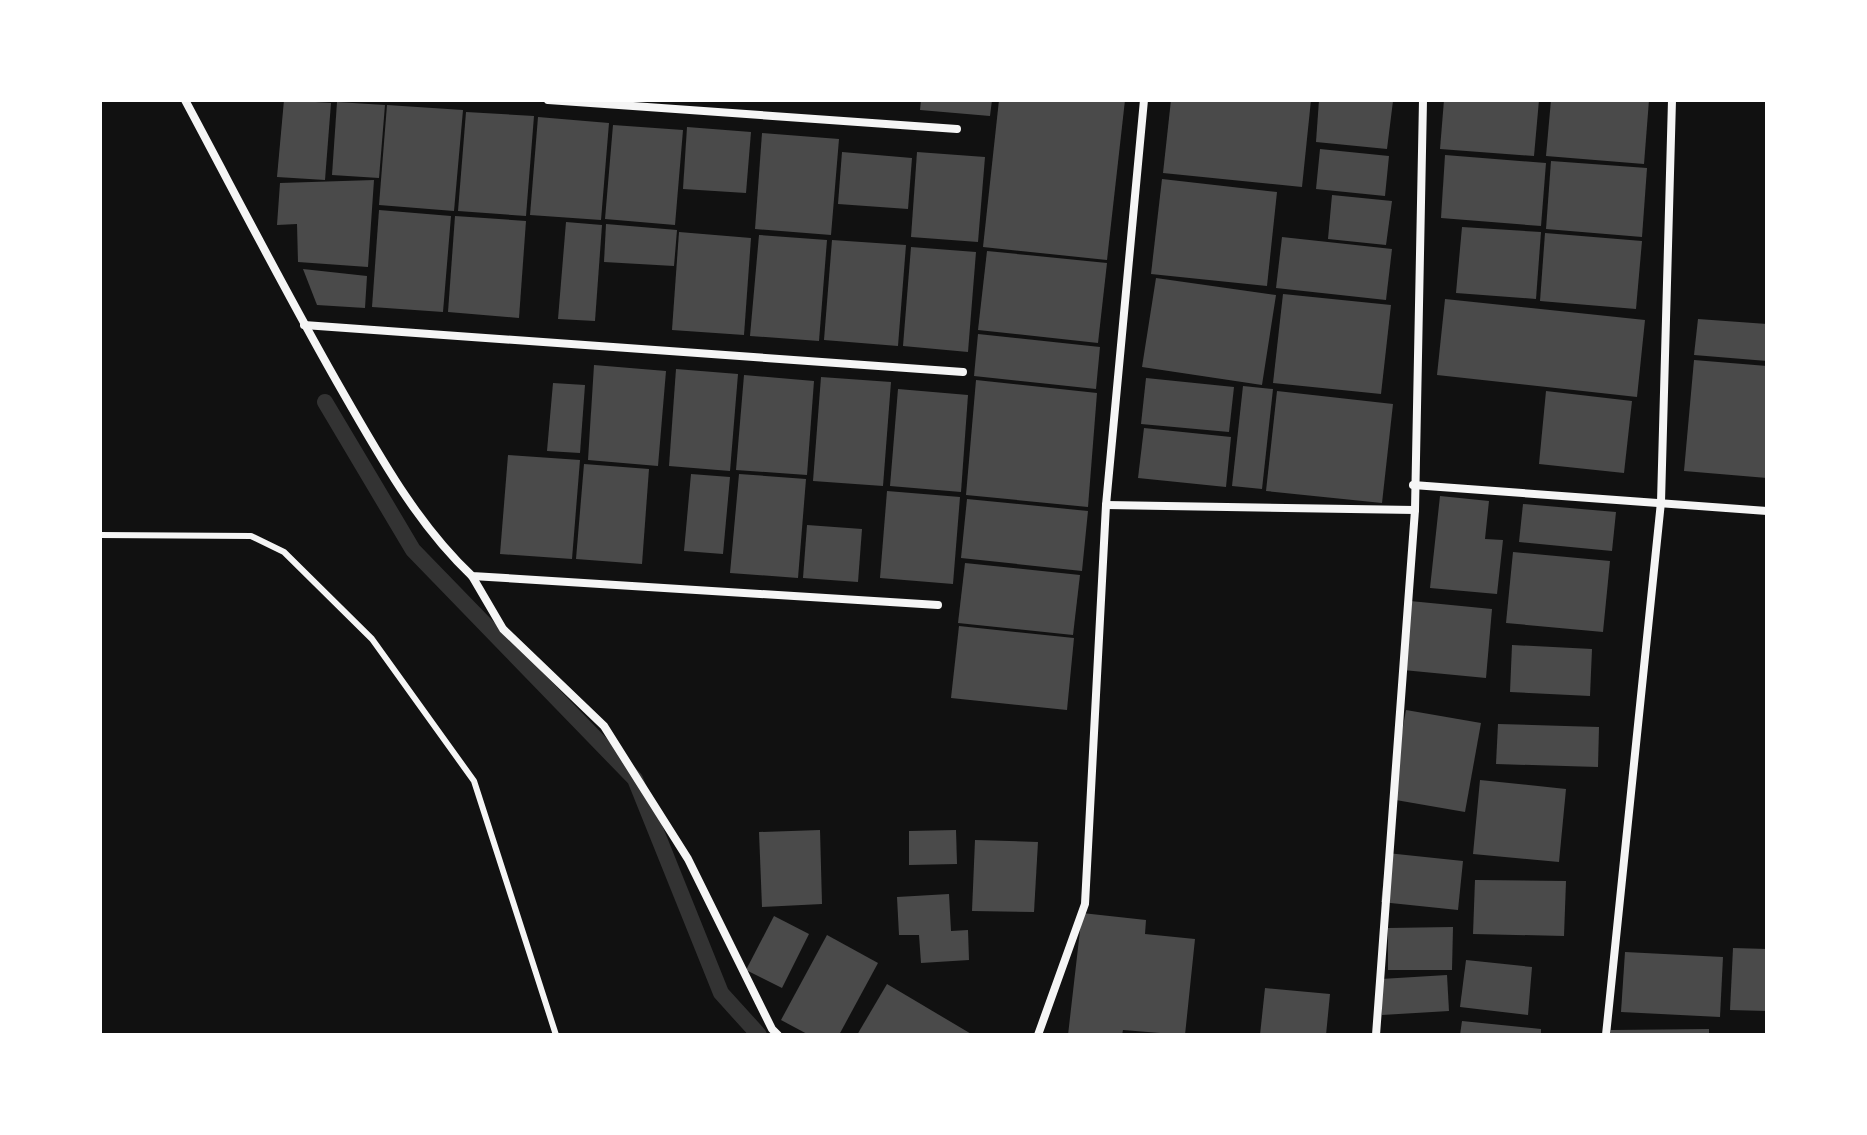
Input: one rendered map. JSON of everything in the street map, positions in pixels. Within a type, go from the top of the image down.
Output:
[{"type":"street","points":[[185,100],[304,325],[399,488],[449,555],[472,576],[503,629],[604,726],[688,859],[772,1029],[778,1035]]},
{"type":"street","points":[[548,100],[957,129]]},
{"type":"street","points":[[1038,1035],[1085,904],[1106,505],[1144,100]]},
{"type":"street","points":[[1376,1035],[1415,510],[1413,485],[1423,100]]},
{"type":"street","points":[[1606,1035],[1661,502],[1672,100]]},
{"type":"street","points":[[304,325],[963,372]]},
{"type":"street","points":[[1413,485],[1767,511]]},
{"type":"street","points":[[1106,505],[1415,510]]},
{"type":"street","points":[[472,576],[938,605]]},
{"type":"lane","points":[[100,535],[251,536],[284,552],[372,639],[474,781],[556,1035]]},
{"type":"building","points":[[284,100],[331,103],[325,180],[277,177]]},
{"type":"building","points":[[921,100],[992,100],[990,116],[920,110]]},
{"type":"building","points":[[999,100],[1125,100],[1107,260],[983,247]]},
{"type":"building","points":[[1171,100],[1311,100],[1302,187],[1163,173]]},
{"type":"building","points":[[1319,100],[1393,101],[1387,149],[1316,142]]},
{"type":"building","points":[[1444,100],[1539,100],[1534,156],[1440,149]]},
{"type":"building","points":[[1551,100],[1649,100],[1644,164],[1546,156]]},
{"type":"building","points":[[337,102],[385,105],[379,178],[332,175]]},
{"type":"building","points":[[387,105],[463,110],[454,211],[379,205]]},
{"type":"building","points":[[466,112],[534,116],[526,216],[458,211]]},
{"type":"building","points":[[538,117],[609,123],[601,220],[530,215]]},
{"type":"building","points":[[613,125],[683,130],[675,225],[605,219]]},
{"type":"building","points":[[687,127],[751,132],[746,193],[683,189]]},
{"type":"building","points":[[762,133],[839,139],[831,235],[755,229]]},
{"type":"building","points":[[1320,149],[1389,156],[1385,196],[1316,189]]},
{"type":"building","points":[[842,152],[912,158],[908,209],[838,204]]},
{"type":"building","points":[[917,152],[985,157],[978,242],[911,237]]},
{"type":"building","points":[[1445,155],[1546,163],[1541,226],[1441,218]]},
{"type":"building","points":[[1551,161],[1647,168],[1642,237],[1546,229]]},
{"type":"building","points":[[1162,179],[1277,192],[1267,286],[1151,274]]},
{"type":"building","points":[[374,180],[368,267],[298,262],[297,224],[277,225],[280,183]]},
{"type":"building","points":[[1332,195],[1392,201],[1386,245],[1328,239]]},
{"type":"building","points":[[379,210],[451,216],[443,312],[372,307]]},
{"type":"building","points":[[455,216],[526,221],[519,318],[448,312]]},
{"type":"building","points":[[566,222],[602,225],[595,321],[558,319]]},
{"type":"building","points":[[606,224],[677,230],[674,266],[604,262]]},
{"type":"building","points":[[1462,227],[1541,232],[1536,299],[1456,293]]},
{"type":"building","points":[[679,232],[751,238],[744,335],[672,330]]},
{"type":"building","points":[[1545,233],[1642,241],[1636,309],[1540,301]]},
{"type":"building","points":[[759,235],[827,240],[819,341],[750,336]]},
{"type":"building","points":[[1282,237],[1392,249],[1386,300],[1276,288]]},
{"type":"building","points":[[832,240],[906,245],[898,346],[824,340]]},
{"type":"building","points":[[911,247],[976,252],[968,352],[903,346]]},
{"type":"building","points":[[987,251],[1107,263],[1098,343],[978,330]]},
{"type":"building","points":[[303,269],[367,276],[365,308],[317,305]]},
{"type":"building","points":[[1156,278],[1276,295],[1262,385],[1142,367]]},
{"type":"building","points":[[1283,294],[1391,305],[1381,394],[1273,383]]},
{"type":"building","points":[[1445,299],[1645,320],[1637,397],[1437,375]]},
{"type":"building","points":[[1698,319],[1767,324],[1767,361],[1694,355]]},
{"type":"building","points":[[978,334],[1100,347],[1096,389],[974,376]]},
{"type":"building","points":[[1694,360],[1767,366],[1767,478],[1684,471]]},
{"type":"building","points":[[594,365],[666,371],[658,466],[588,460]]},
{"type":"building","points":[[676,369],[738,374],[730,471],[669,466]]},
{"type":"building","points":[[744,375],[814,381],[807,475],[736,470]]},
{"type":"building","points":[[821,377],[891,382],[883,486],[813,481]]},
{"type":"building","points":[[1146,378],[1234,387],[1229,432],[1141,424]]},
{"type":"building","points":[[976,380],[1097,393],[1088,507],[966,495]]},
{"type":"building","points":[[553,383],[585,385],[580,453],[547,451]]},
{"type":"building","points":[[1243,386],[1273,389],[1262,489],[1232,486]]},
{"type":"building","points":[[898,389],[968,395],[961,492],[890,486]]},
{"type":"building","points":[[1277,391],[1393,404],[1382,503],[1266,491]]},
{"type":"building","points":[[1546,391],[1632,401],[1624,473],[1539,464]]},
{"type":"building","points":[[1144,428],[1231,437],[1226,487],[1138,478]]},
{"type":"building","points":[[508,455],[580,460],[572,559],[500,554]]},
{"type":"building","points":[[584,464],[649,469],[642,564],[576,559]]},
{"type":"building","points":[[691,474],[730,477],[723,554],[684,551]]},
{"type":"building","points":[[739,474],[806,479],[798,578],[730,573]]},
{"type":"building","points":[[887,491],[960,497],[953,584],[880,578]]},
{"type":"building","points":[[1440,496],[1489,501],[1485,539],[1503,540],[1497,594],[1430,588]]},
{"type":"building","points":[[967,499],[1088,511],[1082,571],[961,558]]},
{"type":"building","points":[[1523,504],[1616,512],[1612,551],[1519,542]]},
{"type":"building","points":[[807,525],[862,529],[858,582],[803,578]]},
{"type":"building","points":[[1513,552],[1610,561],[1603,632],[1506,623]]},
{"type":"building","points":[[965,563],[1080,575],[1073,635],[958,623]]},
{"type":"building","points":[[1410,601],[1492,609],[1486,678],[1403,670]]},
{"type":"building","points":[[959,626],[1074,638],[1067,710],[951,698]]},
{"type":"building","points":[[1512,645],[1592,649],[1590,696],[1510,692]]},
{"type":"building","points":[[1406,710],[1481,723],[1465,812],[1390,799]]},
{"type":"building","points":[[1498,724],[1599,727],[1598,767],[1496,764]]},
{"type":"building","points":[[1480,780],[1566,789],[1559,862],[1473,854]]},
{"type":"building","points":[[820,830],[822,904],[762,907],[759,832]]},
{"type":"building","points":[[956,830],[957,864],[909,865],[909,831]]},
{"type":"building","points":[[975,840],[1038,842],[1034,912],[972,911]]},
{"type":"building","points":[[1387,853],[1463,861],[1458,910],[1381,902]]},
{"type":"building","points":[[1475,880],[1566,881],[1564,936],[1473,934]]},
{"type":"building","points":[[949,894],[951,931],[968,930],[969,960],[921,963],[919,935],[899,935],[897,897]]},
{"type":"building","points":[[1082,913],[1146,920],[1145,934],[1195,939],[1185,1035],[1123,1030],[1122,1035],[1068,1035]]},
{"type":"building","points":[[774,916],[809,934],[782,988],[746,970]]},
{"type":"building","points":[[1453,927],[1452,970],[1388,970],[1388,928]]},
{"type":"building","points":[[827,935],[878,963],[839,1035],[809,1035],[781,1020]]},
{"type":"building","points":[[1733,948],[1767,949],[1767,1011],[1730,1010]]},
{"type":"building","points":[[1625,952],[1723,957],[1720,1017],[1621,1012]]},
{"type":"building","points":[[1466,960],[1532,967],[1528,1015],[1460,1007]]},
{"type":"building","points":[[1447,975],[1449,1011],[1382,1015],[1381,979]]},
{"type":"building","points":[[887,984],[973,1035],[857,1035]]},
{"type":"building","points":[[1265,988],[1330,994],[1326,1035],[1260,1035]]},
{"type":"building","points":[[1462,1021],[1541,1029],[1541,1035],[1460,1035]]},
{"type":"building","points":[[1709,1029],[1709,1035],[1611,1035],[1611,1030]]},
{"type":"waterway","points":[[325,402],[413,550],[635,779],[721,993],[759,1035]]}]
